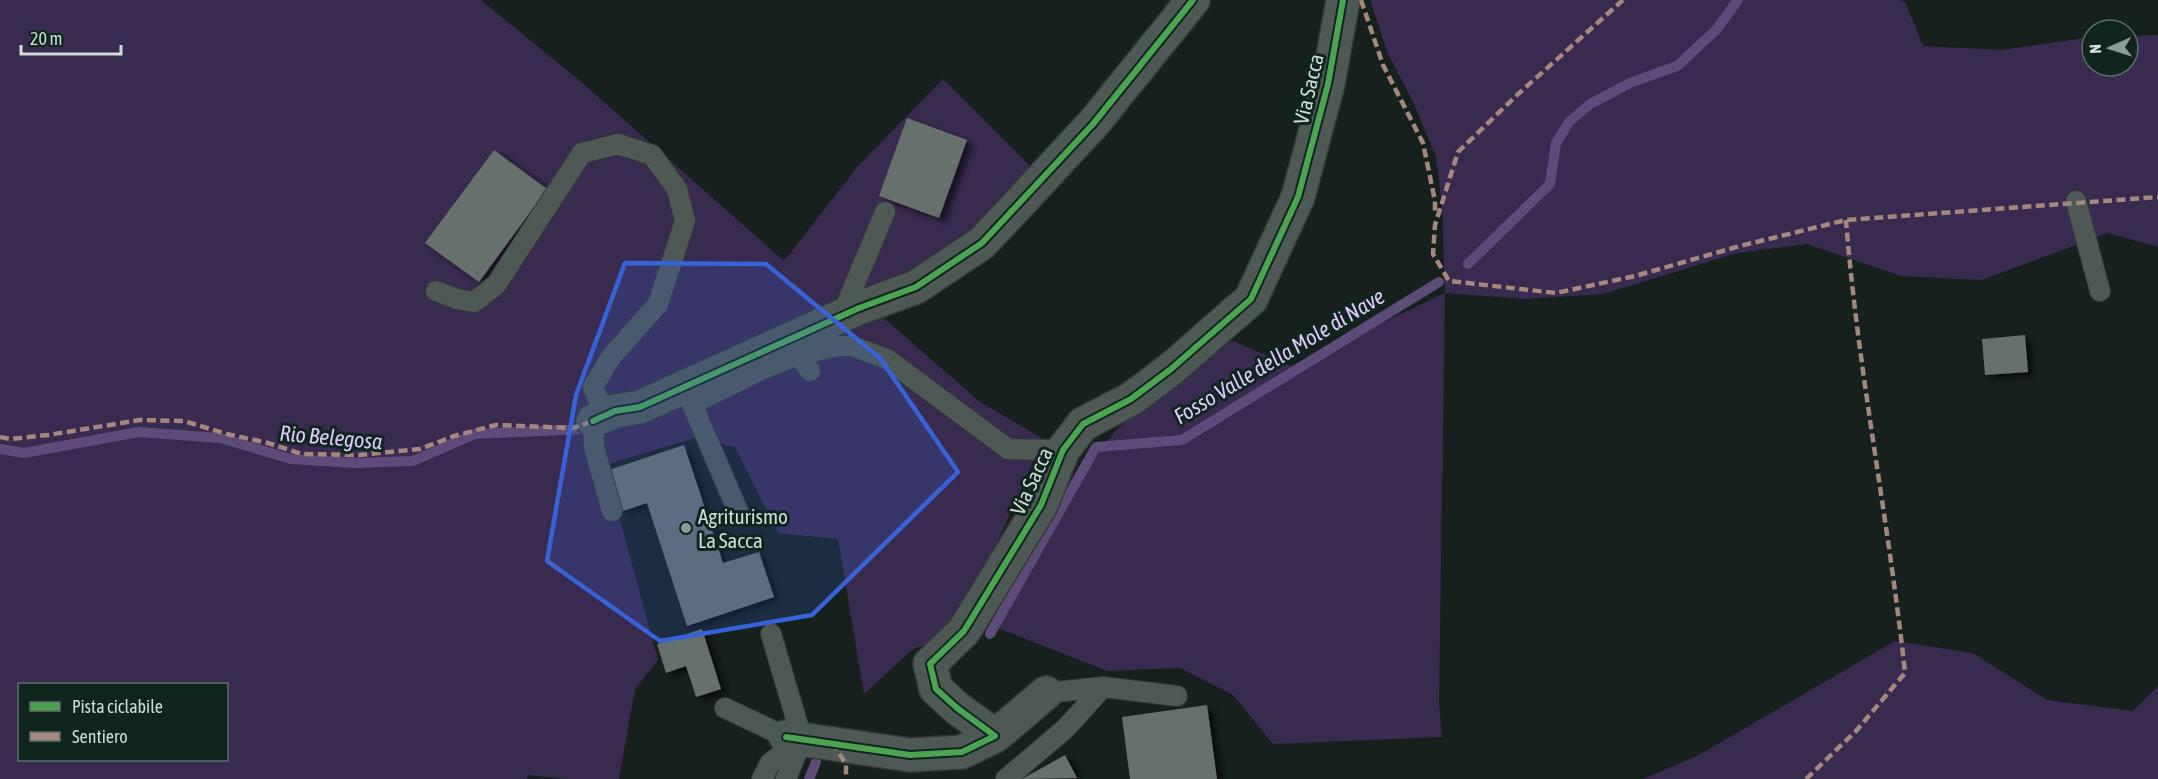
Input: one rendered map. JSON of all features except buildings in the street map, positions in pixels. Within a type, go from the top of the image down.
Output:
[{"type":"street","points":[[604,416],[640,406],[841,317],[916,287],[982,243],[1094,124],[1193,0]]},
{"type":"street","name":"Via Sacca","points":[[995,736],[957,708],[936,688],[930,664],[964,631],[1041,506],[1063,450],[1083,424],[1131,399],[1171,369],[1251,299],[1298,197],[1328,84],[1343,0]]},
{"type":"street","points":[[794,738],[910,755],[962,752],[995,736],[1046,693]]},
{"type":"lane","points":[[436,291],[457,299],[474,302],[496,285],[582,153],[618,144],[652,155],[677,189],[685,221],[658,304],[611,357],[593,387],[604,416],[594,447],[612,511]]},
{"type":"lane","points":[[2076,201],[2100,291]]},
{"type":"lane","points":[[841,317],[885,212]]},
{"type":"lane","points":[[741,516],[692,404],[731,393],[798,355],[838,346],[852,346],[887,359],[1008,449],[1063,450]]},
{"type":"lane","points":[[798,355],[810,371]]},
{"type":"lane","points":[[771,634],[797,717],[786,779]]},
{"type":"lane","points":[[1046,693],[1104,687],[1176,696]]},
{"type":"lane","points":[[1006,779],[1066,728],[1104,687]]},
{"type":"lane","points":[[725,708],[794,738]]},
{"type":"lane","points":[[762,779],[770,763],[794,738]]},
{"type":"highlighted area","points":[[625,263],[766,264],[880,358],[958,472],[812,615],[660,641],[547,561],[576,395]]},
{"type":"shaded area","points":[[0,0],[481,0],[579,80],[784,261],[858,166],[943,79],[1049,185],[879,314],[979,401],[1043,439],[956,636],[913,649],[864,694],[838,539],[778,533],[735,447],[694,438],[605,465],[658,660],[635,689],[619,779],[567,779],[528,775],[527,779],[0,779]]},
{"type":"shaded area","points":[[1370,0],[1900,0],[1906,3],[1923,46],[2001,50],[2080,39],[2080,78],[2140,78],[2140,36],[2158,35],[2158,247],[2108,233],[1982,280],[1901,276],[1807,244],[1737,253],[1603,294],[1525,299],[1445,293],[1442,207],[1436,157],[1414,104],[1388,54]]},
{"type":"shaded area","points":[[1445,293],[1439,702],[1442,737],[1273,744],[1233,695],[1180,668],[1107,671],[995,627],[1083,469],[1118,428],[1231,340],[1291,366]]},
{"type":"shaded area","points":[[1895,641],[1973,653],[2047,700],[2133,711],[2158,686],[2158,779],[1643,779],[1697,756]]},
{"type":"waterway","name":"Fosso Valle della Mole di Nave","points":[[1468,264],[1550,184],[1556,143],[1569,122],[1590,104],[1630,83],[1677,66],[1716,30],[1738,0]]},
{"type":"waterway","name":"Fosso Valle della Mole di Nave","points":[[990,634],[1096,447],[1182,440],[1439,282]]},
{"type":"waterway","name":"Rio Belegosa","points":[[0,449],[24,453],[139,432],[220,438],[291,459],[354,463],[413,461],[475,434],[586,429]]},
{"type":"waterway","name":"Fosso Valle della Mole di Nave","points":[[809,779],[816,762]]},
{"type":"marked path","points":[[1361,0],[1383,65],[1423,143],[1435,201],[1435,213]]},
{"type":"marked path","points":[[1623,0],[1517,95],[1458,152],[1435,225],[1433,254],[1449,281],[1556,293],[1635,276],[1740,246],[1846,220],[2158,197]]},
{"type":"marked path","points":[[1806,779],[1856,731],[1905,673],[1858,334],[1846,220]]},
{"type":"marked path","points":[[0,437],[10,439],[48,435],[140,420],[184,421],[302,454],[359,455],[420,449],[454,436],[496,425],[573,428],[593,421]]},
{"type":"marked path","points":[[833,742],[846,765],[846,779]]},
{"type":"cycle path","points":[[593,421],[615,411],[640,407],[859,308],[916,287],[982,243],[1093,124],[1193,0]]},
{"type":"cycle path","points":[[786,737],[910,755],[962,752],[995,736],[936,689],[930,664],[964,631],[1041,505],[1063,450],[1083,424],[1131,399],[1171,369],[1251,299],[1298,197],[1328,84],[1343,0]]},
{"type":"place","name":"Agriturismo La Sacca","points":[[686,528]]}]
